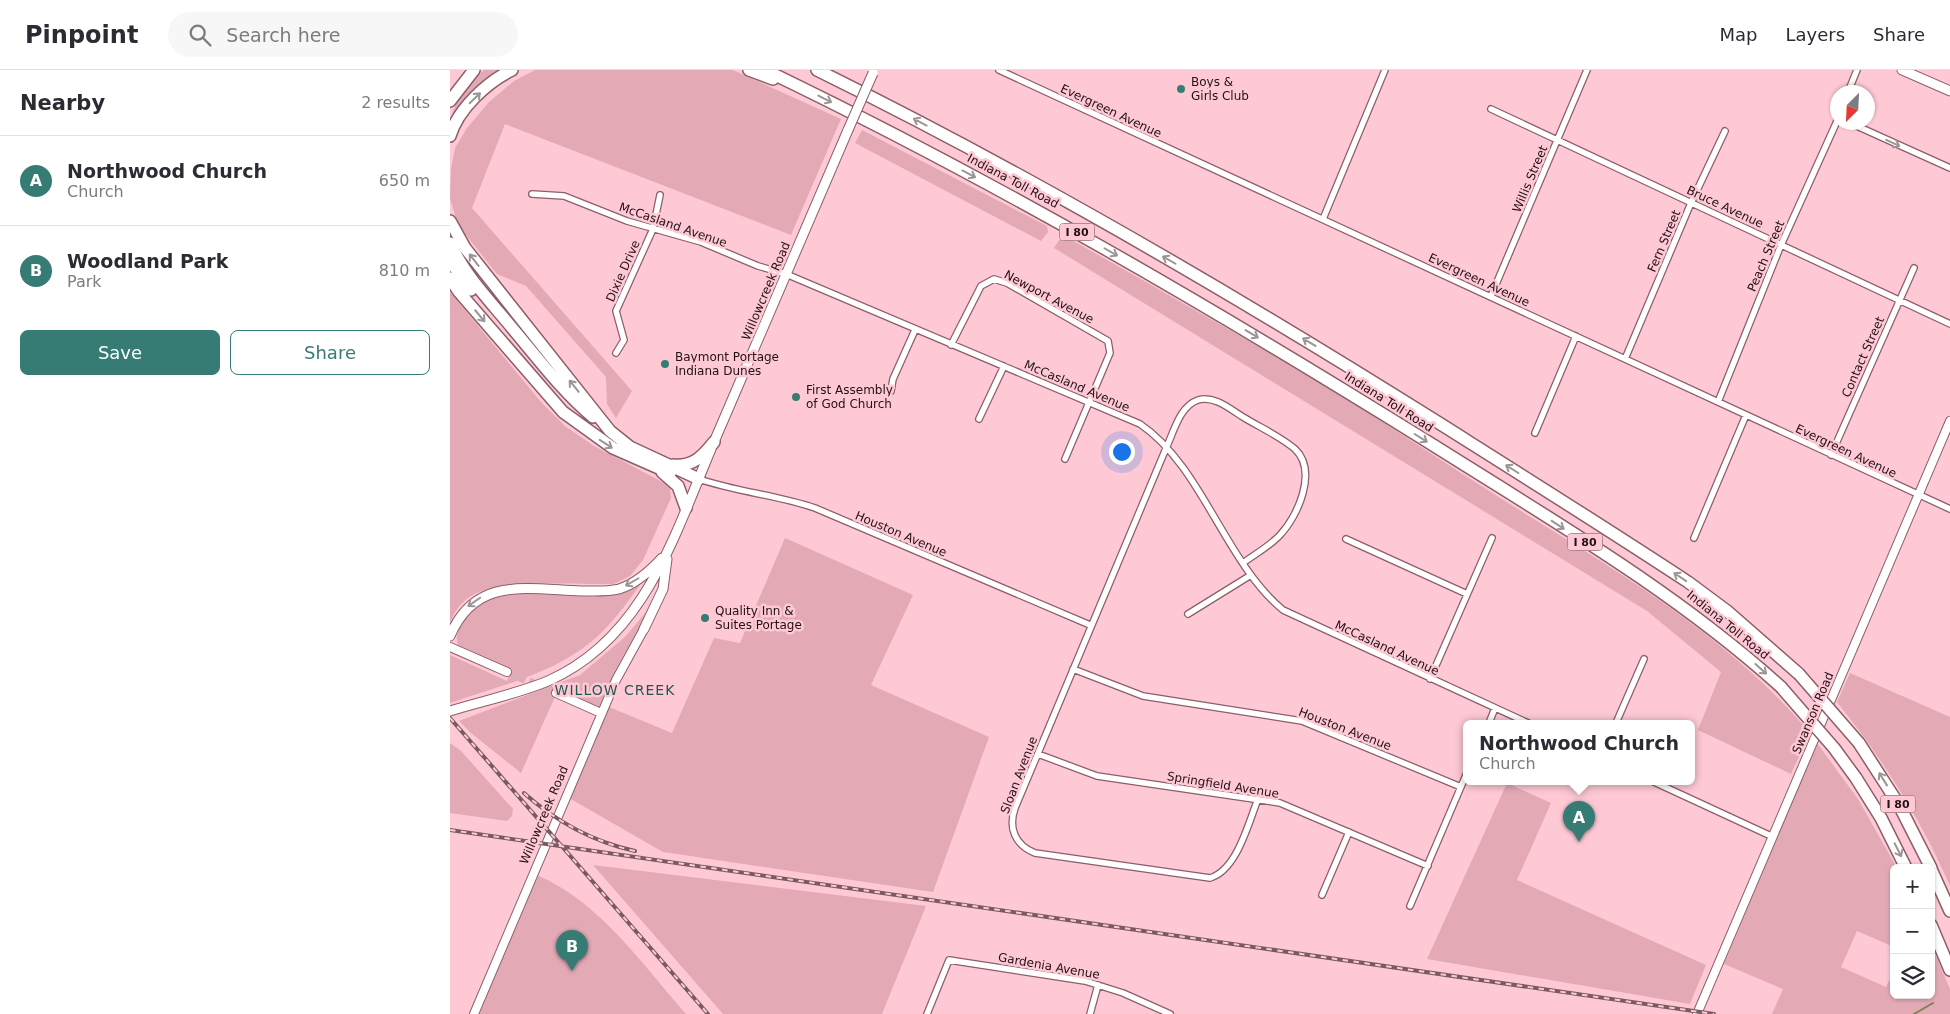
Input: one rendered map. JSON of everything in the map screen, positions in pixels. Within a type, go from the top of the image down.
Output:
[{"type":"highway","points":[[450,90],[466,70]]},
{"type":"highway","points":[[450,101],[474,70]]},
{"type":"highway","points":[[450,136],[461,115],[472,100],[512,70]]},
{"type":"highway","points":[[749,70],[769,78],[799,86]]},
{"type":"highway","name":"Indiana Toll Road","points":[[765,70],[1059,222],[1229,320],[1331,381],[1676,601],[1743,652],[1781,687],[1828,741],[1856,778],[1881,818],[1904,864]]},
{"type":"highway","name":"Indiana Toll Road","points":[[817,70],[1070,203],[1241,301],[1351,368],[1688,582],[1734,616],[1799,674],[1858,744],[1899,805],[1929,864]]},
{"type":"highway","points":[[450,221],[465,248],[610,431]]},
{"type":"highway","points":[[450,243],[457,258],[479,288],[574,401],[630,447],[659,465],[678,486],[686,508]]},
{"type":"highway","points":[[450,261],[519,348],[567,402],[583,427]]},
{"type":"highway","points":[[450,278],[563,412],[613,448],[698,479]]},
{"type":"highway","points":[[659,465],[691,464],[700,458],[714,442]]},
{"type":"highway","name":"Indiana Toll Road","points":[[1935,877],[1950,911]]},
{"type":"highway","points":[[1935,934],[1950,970]]},
{"type":"main road","points":[[1902,70],[1950,92]]},
{"type":"main road","name":"Willowcreek Road","points":[[669,550],[874,72]]},
{"type":"main road","points":[[644,629],[663,589],[669,550]]},
{"type":"main road","points":[[450,636],[463,611],[475,600],[493,592],[519,589],[600,591],[619,589],[635,580],[656,564],[669,550]]},
{"type":"main road","points":[[450,711],[549,681],[585,658],[615,633],[632,613],[648,592],[669,550]]},
{"type":"street","name":"Evergreen Avenue","points":[[999,70],[1950,509]]},
{"type":"street","points":[[1323,219],[1385,70]]},
{"type":"street","name":"Willis Street","points":[[1491,296],[1587,70]]},
{"type":"street","points":[[1851,85],[1857,70]]},
{"type":"street","name":"Bruce Avenue","points":[[1491,109],[1950,324]]},
{"type":"street","name":"Peach Street","points":[[1718,402],[1781,245],[1833,130]]},
{"type":"street","points":[[1866,130],[1950,168]]},
{"type":"street","name":"Fern Street","points":[[1625,359],[1725,131]]},
{"type":"street","name":"McCasland Avenue","points":[[532,194],[564,196],[627,221],[701,242],[758,266],[786,274],[1140,424],[1167,446],[1251,575],[1270,599],[1283,610],[1521,720]]},
{"type":"street","name":"Dixie Drive","points":[[616,353],[624,340],[616,311],[653,229],[660,194]]},
{"type":"street","name":"Contact Street","points":[[1831,455],[1914,268]]},
{"type":"street","name":"Newport Avenue","points":[[950,344],[981,286],[989,280],[1001,280],[1108,341],[1110,353],[1090,402]]},
{"type":"street","points":[[891,391],[893,379],[916,330]]},
{"type":"street","points":[[1535,433],[1576,336]]},
{"type":"street","points":[[979,419],[1004,366]]},
{"type":"street","name":"Sloan Avenue","points":[[1243,563],[1280,535],[1297,508],[1306,479],[1304,464],[1296,450],[1219,403],[1209,399],[1199,400],[1184,411],[1167,446],[1090,625],[1012,818],[1015,838],[1021,845],[1035,852],[1210,878],[1219,876],[1231,864],[1258,799]]},
{"type":"street","points":[[1065,459],[1090,402]]},
{"type":"street","points":[[1694,538],[1746,415]]},
{"type":"street","name":"Swanson Road","points":[[1697,1014],[1950,422]]},
{"type":"street","name":"Houston Avenue","points":[[698,479],[721,486],[793,500],[815,508],[1090,625]]},
{"type":"street","points":[[1430,679],[1492,538]]},
{"type":"street","points":[[1346,539],[1467,594]]},
{"type":"street","points":[[1188,614],[1251,575]]},
{"type":"street","name":"Willowcreek Road","points":[[474,1014],[601,713],[623,664],[644,629]]},
{"type":"street","points":[[450,647],[507,672]]},
{"type":"street","points":[[1617,720],[1644,659]]},
{"type":"street","name":"Houston Avenue","points":[[1073,669],[1143,696],[1302,721],[1461,787]]},
{"type":"street","points":[[556,693],[601,713]]},
{"type":"street","points":[[1490,720],[1495,708]]},
{"type":"street","name":"Springfield Avenue","points":[[1038,754],[1097,776],[1258,799],[1280,804],[1428,866]]},
{"type":"street","points":[[1410,906],[1463,782]]},
{"type":"street","points":[[1661,785],[1772,836]]},
{"type":"street","points":[[1322,895],[1349,832]]},
{"type":"street","name":"Gardenia Avenue","points":[[927,1014],[949,960],[1071,978],[1098,985],[1170,1014]]},
{"type":"street","points":[[1090,1014],[1098,985]]},
{"type":"shaded area","points":[[484,70],[506,70],[450,129],[456,104],[466,89]]},
{"type":"shaded area","points":[[535,70],[733,70],[841,119],[791,235],[505,124],[472,208],[632,391],[616,418],[607,404],[606,377],[526,286],[497,274],[458,225],[450,198],[451,169],[455,148],[467,128],[489,102],[514,81]]},
{"type":"shaded area","points":[[862,130],[1047,226],[1048,232],[1041,241],[855,143]]},
{"type":"shaded area","points":[[1070,239],[1361,408],[1581,548],[1663,603],[1740,663],[1776,696],[1810,733],[1791,774],[1698,730],[1721,672],[1647,611],[1054,248],[1059,240]]},
{"type":"shaded area","points":[[450,292],[541,402],[565,426],[594,446],[670,486],[671,498],[643,560],[630,576],[614,584],[561,583],[520,585],[484,590],[464,601],[450,623]]},
{"type":"shaded area","points":[[785,538],[913,595],[871,685],[989,737],[933,892],[663,852],[569,798],[609,707],[672,733],[714,638],[740,643]]},
{"type":"shaded area","points":[[643,581],[602,632],[569,657],[530,676],[450,703],[450,655],[507,681],[511,670],[458,646],[457,636],[460,627],[475,608],[490,600],[507,595],[606,595],[633,587]]},
{"type":"shaded area","points":[[651,606],[615,671],[599,707],[558,690],[521,773],[459,721],[580,675],[626,636]]},
{"type":"shaded area","points":[[1850,673],[1950,717],[1950,886],[1939,861],[1900,790],[1870,745],[1837,702]]},
{"type":"shaded area","points":[[450,743],[461,751],[513,809],[512,816],[507,821],[450,813]]},
{"type":"shaded area","points":[[1817,743],[1858,799],[1895,864],[1890,864],[1890,945],[1857,931],[1841,967],[1886,987],[1890,979],[1890,999],[1935,999],[1935,953],[1950,989],[1950,1014],[1772,1014],[1783,989],[1724,964]]},
{"type":"shaded area","points":[[1506,785],[1511,785],[1551,803],[1517,880],[1706,965],[1690,1004],[1427,959]]},
{"type":"shaded area","points":[[593,865],[926,906],[882,1014],[723,1014]]},
{"type":"shaded area","points":[[537,875],[581,901],[600,917],[636,955],[686,1014],[477,1014]]},
{"type":"waterway","points":[[1914,1014],[1933,1003]]},
{"type":"tunnel","points":[[507,672],[556,693]]},
{"type":"railway","points":[[450,718],[708,1014]]},
{"type":"railway","points":[[524,793],[549,813],[576,829],[605,842],[635,851]]},
{"type":"railway","points":[[450,830],[1714,1014]]},
{"type":"place","name":"Boys & Girls Club","points":[[1181,89]]},
{"type":"place","name":"Baymont Portage Indiana Dunes","points":[[665,364]]},
{"type":"place","name":"First Assembly of God Church","points":[[796,397]]},
{"type":"place","name":"Quality Inn & Suites Portage","points":[[705,618]]},
{"type":"place","name":"Northwood Church","points":[[1579,842]]},
{"type":"place","name":"Woodland Park","points":[[572,971]]},
{"type":"district","name":"WILLOW CREEK","points":[[615,690]]}]
